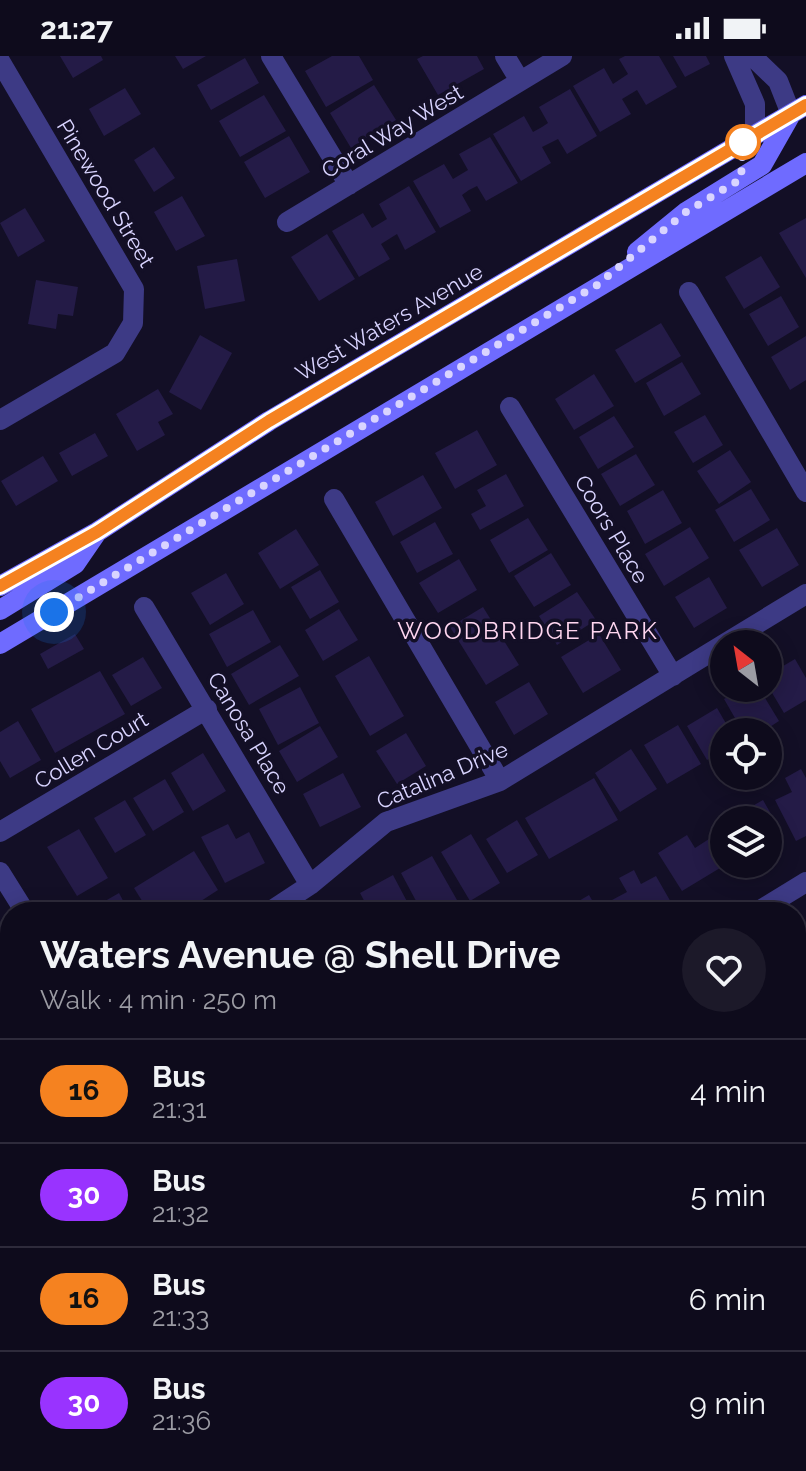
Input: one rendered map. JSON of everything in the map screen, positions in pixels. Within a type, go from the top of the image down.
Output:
[{"type":"main road","name":"West Waters Avenue","points":[[0,586],[97,532],[269,421],[799,110]]},
{"type":"main road","points":[[597,285],[686,212],[762,165],[799,110]]},
{"type":"main road","points":[[0,644],[806,163]]},
{"type":"main road","points":[[0,610],[75,564],[97,532]]},
{"type":"street","points":[[271,56],[349,185]]},
{"type":"street","points":[[505,56],[520,81]]},
{"type":"street","name":"Coral Way West","points":[[287,222],[562,56]]},
{"type":"street","points":[[734,56],[755,104],[755,135]]},
{"type":"street","points":[[752,56],[778,81],[799,110]]},
{"type":"street","name":"Pinewood Street","points":[[0,61],[134,289],[133,323],[115,353],[0,420]]},
{"type":"street","points":[[689,292],[806,492]]},
{"type":"street","name":"Coors Place","points":[[510,407],[673,676]]},
{"type":"street","points":[[334,499],[500,781]]},
{"type":"street","name":"Catalina Drive","points":[[747,630],[806,594]]},
{"type":"street","name":"Canosa Place","points":[[144,607],[310,885]]},
{"type":"street","name":"Catalina Drive","points":[[284,902],[310,885],[386,822],[500,781],[710,653]]},
{"type":"street","name":"Collen Court","points":[[0,832],[207,709]]},
{"type":"street","points":[[0,872],[19,902]]},
{"type":"street","points":[[773,902],[806,882]]},
{"type":"building","points":[[60,56],[101,56],[103,60],[73,78]]},
{"type":"building","points":[[175,56],[206,56],[183,69]]},
{"type":"building","points":[[332,56],[359,56],[373,80],[326,107],[305,71]]},
{"type":"building","points":[[423,56],[477,56],[484,69],[438,95],[417,59]]},
{"type":"building","points":[[625,56],[659,56],[677,87],[646,105],[637,90],[622,99],[631,114],[600,132],[573,86],[604,68],[613,84],[628,74],[619,59]]},
{"type":"building","points":[[673,56],[706,56],[710,64],[685,77]]},
{"type":"building","points":[[245,58],[259,83],[211,110],[197,85]]},
{"type":"building","points":[[374,85],[396,120],[351,148],[330,113]]},
{"type":"building","points":[[125,88],[141,114],[104,136],[89,109]]},
{"type":"building","points":[[570,89],[597,136],[567,154],[558,139],[542,147],[551,163],[521,181],[493,134],[524,116],[533,132],[542,127],[548,123],[539,107]]},
{"type":"building","points":[[264,95],[286,131],[240,157],[219,121]]},
{"type":"building","points":[[289,136],[310,172],[265,198],[244,162]]},
{"type":"building","points":[[490,137],[518,183],[486,201],[477,186],[469,190],[462,195],[471,211],[440,228],[413,181],[444,164],[453,179],[468,170],[459,154]]},
{"type":"building","points":[[154,147],[175,178],[154,192],[134,160]]},
{"type":"building","points":[[409,186],[436,232],[405,250],[397,234],[381,244],[390,259],[359,277],[332,231],[363,213],[372,228],[387,219],[379,204]]},
{"type":"building","points":[[182,196],[205,236],[176,251],[154,212]]},
{"type":"building","points":[[25,208],[45,241],[18,257],[0,223]]},
{"type":"building","points":[[806,218],[806,278],[779,233]]},
{"type":"building","points":[[327,234],[355,279],[319,301],[291,257]]},
{"type":"building","points":[[761,256],[780,287],[744,309],[725,277]]},
{"type":"building","points":[[237,259],[245,301],[205,309],[197,266]]},
{"type":"building","points":[[36,280],[78,287],[73,316],[58,314],[56,329],[28,324]]},
{"type":"building","points":[[781,296],[799,327],[768,346],[749,314]]},
{"type":"building","points":[[661,323],[681,356],[635,383],[615,350]]},
{"type":"building","points":[[200,335],[232,353],[201,410],[169,392]]},
{"type":"building","points":[[806,336],[806,380],[790,390],[771,357]]},
{"type":"building","points":[[682,362],[701,394],[664,416],[646,383]]},
{"type":"building","points":[[594,374],[614,406],[574,430],[555,399]]},
{"type":"building","points":[[158,389],[173,414],[158,422],[165,435],[137,451],[116,414]]},
{"type":"building","points":[[705,415],[723,445],[693,463],[674,432]]},
{"type":"building","points":[[614,416],[634,447],[598,469],[579,437]]},
{"type":"building","points":[[477,430],[497,465],[455,489],[435,453]]},
{"type":"building","points":[[95,433],[108,456],[72,476],[59,453]]},
{"type":"building","points":[[730,450],[751,482],[719,504],[697,471]]},
{"type":"building","points":[[636,454],[655,485],[620,506],[601,474]]},
{"type":"building","points":[[43,456],[58,481],[16,506],[1,481]]},
{"type":"building","points":[[506,474],[524,506],[480,530],[471,514],[486,506],[477,490]]},
{"type":"building","points":[[423,475],[442,508],[393,536],[375,502]]},
{"type":"building","points":[[751,489],[770,520],[734,542],[715,510]]},
{"type":"building","points":[[663,490],[682,523],[645,544],[627,511]]},
{"type":"building","points":[[528,518],[548,550],[509,573],[490,540]]},
{"type":"building","points":[[435,522],[453,554],[417,573],[400,542]]},
{"type":"building","points":[[690,527],[709,558],[664,586],[645,554]]},
{"type":"building","points":[[777,528],[799,565],[762,587],[739,550]]},
{"type":"building","points":[[296,529],[319,565],[280,589],[258,553]]},
{"type":"building","points":[[551,553],[571,585],[534,607],[514,576]]},
{"type":"building","points":[[459,559],[477,590],[438,613],[419,583]]},
{"type":"building","points":[[320,570],[339,602],[310,619],[291,587]]},
{"type":"building","points":[[226,573],[244,604],[210,625],[191,593]]},
{"type":"building","points":[[709,577],[727,608],[694,628],[675,597]]},
{"type":"building","points":[[577,592],[596,620],[557,645],[539,616]]},
{"type":"building","points":[[483,607],[519,665],[486,685],[450,627]]},
{"type":"building","points":[[339,609],[358,640],[323,661],[305,630]]},
{"type":"building","points":[[253,610],[271,642],[227,667],[209,634]]},
{"type":"building","points":[[75,634],[84,649],[48,669],[40,654]]},
{"type":"building","points":[[599,634],[621,670],[583,693],[561,657]]},
{"type":"building","points":[[280,645],[299,676],[249,705],[231,674]]},
{"type":"building","points":[[369,656],[404,716],[370,736],[335,676]]},
{"type":"building","points":[[143,657],[162,688],[131,706],[112,675]]},
{"type":"building","points":[[795,659],[806,678],[806,700],[784,713],[777,702],[782,702],[782,667]]},
{"type":"building","points":[[100,671],[125,714],[55,753],[31,709]]},
{"type":"building","points":[[529,682],[548,714],[514,735],[495,702]]},
{"type":"building","points":[[300,687],[319,723],[278,745],[259,709]]},
{"type":"building","points":[[726,702],[767,702],[777,718],[735,718]]},
{"type":"building","points":[[717,708],[723,718],[710,718],[710,758],[707,760],[687,726]]},
{"type":"building","points":[[18,721],[41,760],[10,778],[0,761],[0,732]]},
{"type":"building","points":[[678,725],[701,764],[667,784],[644,745]]},
{"type":"building","points":[[320,726],[338,757],[297,782],[279,751]]},
{"type":"building","points":[[406,733],[426,766],[397,784],[376,751]]},
{"type":"building","points":[[631,749],[657,789],[620,812],[595,773]]},
{"type":"building","points":[[203,753],[226,791],[193,811],[171,773]]},
{"type":"building","points":[[801,769],[806,778],[806,836],[796,841],[782,814],[782,806],[778,806],[775,800],[792,792],[785,778]]},
{"type":"building","points":[[343,773],[361,807],[320,827],[303,794]]},
{"type":"building","points":[[594,778],[618,820],[549,859],[525,818]]},
{"type":"building","points":[[165,779],[184,812],[153,831],[133,798]]},
{"type":"building","points":[[125,800],[146,835],[115,853],[94,818]]},
{"type":"building","points":[[763,800],[766,806],[752,806]]},
{"type":"building","points":[[517,820],[538,855],[507,873],[486,839]]},
{"type":"building","points":[[228,824],[236,839],[249,832],[265,863],[225,883],[201,837]]},
{"type":"building","points":[[79,829],[108,878],[77,896],[47,847]]},
{"type":"building","points":[[471,834],[500,883],[470,901],[441,852]]},
{"type":"building","points":[[687,835],[695,848],[709,839],[710,874],[682,891],[658,853]]},
{"type":"building","points":[[194,851],[218,890],[199,902],[143,902],[134,888]]},
{"type":"building","points":[[432,856],[457,900],[417,902],[401,873]]},
{"type":"building","points":[[634,870],[641,884],[656,876],[671,902],[613,902],[627,892],[619,878]]},
{"type":"building","points":[[393,875],[407,902],[365,902],[360,893]]},
{"type":"building","points":[[119,893],[124,902],[103,902]]},
{"type":"building","points":[[589,895],[593,902],[577,902]]},
{"type":"bus line","name":"16","points":[[0,586],[97,532],[269,421],[806,105]]},
{"type":"district","name":"WOODBRIDGE PARK","points":[[528,631]]},
{"type":"route","points":[[54,612],[597,285],[686,212],[741,179],[743,142]]}]
